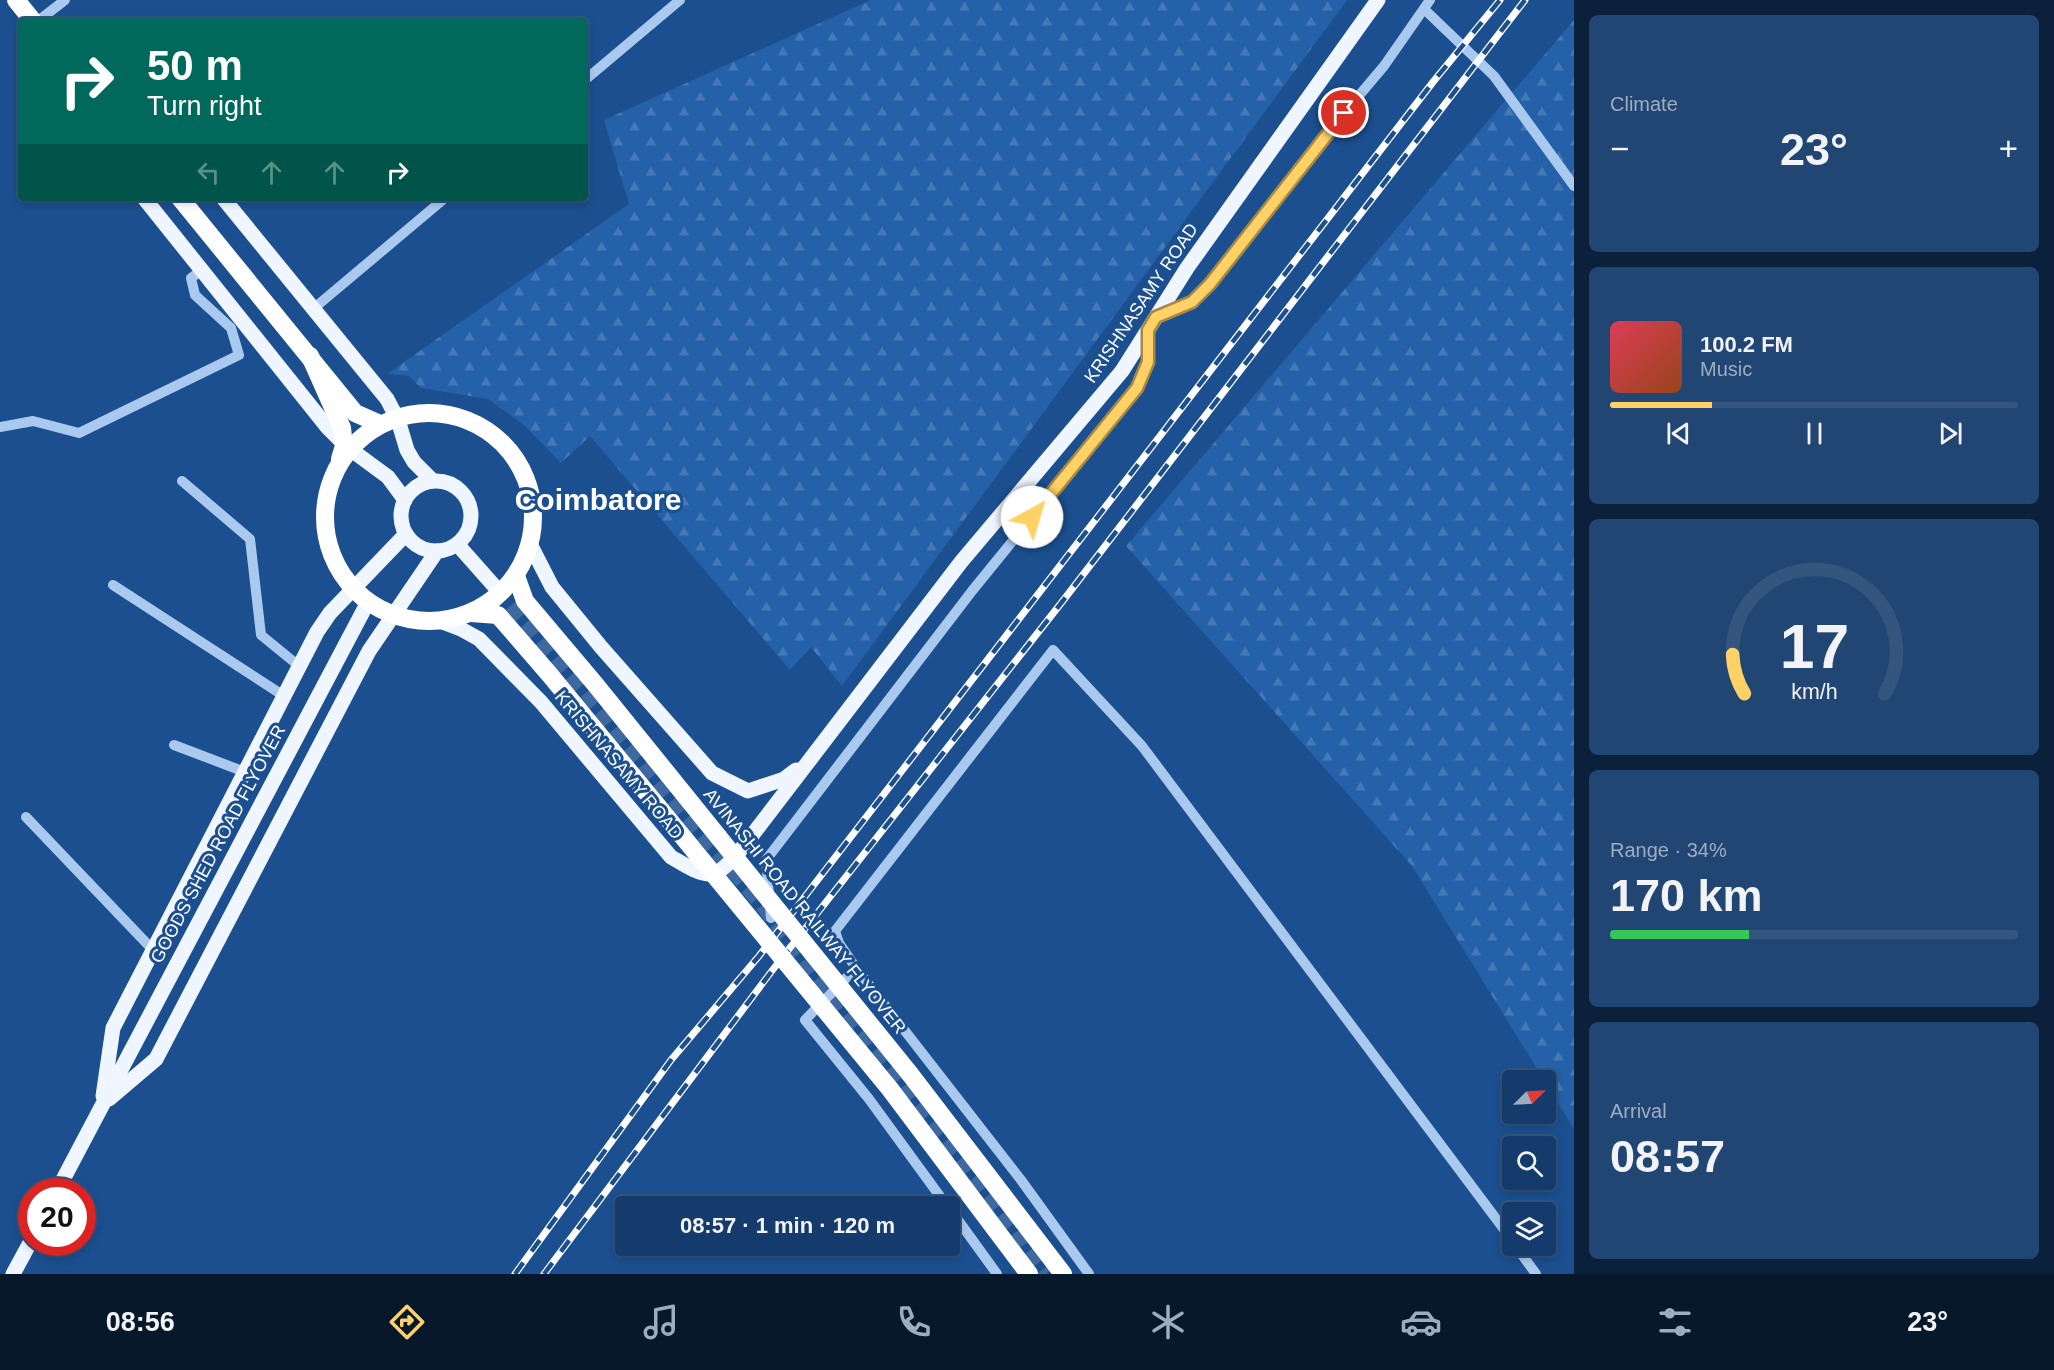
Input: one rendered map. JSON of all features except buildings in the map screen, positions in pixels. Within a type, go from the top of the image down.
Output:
[{"type":"highway","points":[[16,0],[31,18]]},
{"type":"highway","points":[[182,201],[355,413],[380,424]]},
{"type":"highway","points":[[310,356],[342,428],[344,446],[327,490],[324,522],[330,553],[346,581],[368,602],[391,615],[415,621],[440,621],[471,613],[496,598],[516,576],[530,544],[533,509],[525,476],[506,446],[479,425],[447,413],[412,413],[380,424],[357,440],[339,461]]},
{"type":"highway","name":"AVINASHI ROAD RAILWAY FLYOVER","points":[[516,576],[525,601],[544,626],[595,684],[910,1074],[1064,1274]]},
{"type":"highway","points":[[471,613],[498,615],[550,675],[890,1089],[1029,1274]]},
{"type":"main road","name":"KRISHNASAMY ROAD","points":[[440,621],[479,639],[541,702],[671,857],[685,866],[711,875],[725,867],[961,562],[1122,372],[1187,268],[1378,0]]},
{"type":"main road","points":[[146,201],[328,428],[346,446],[388,477],[405,500]]},
{"type":"main road","points":[[225,201],[387,399],[398,420],[407,450],[414,462],[432,480]]},
{"type":"main road","points":[[432,480],[455,485],[470,503],[472,514],[470,526],[465,536],[457,544],[437,551],[425,549],[414,543],[406,534],[402,523],[405,500],[411,490],[421,483],[432,480]]},
{"type":"main road","points":[[102,1104],[113,1028],[317,632],[330,613],[406,534]]},
{"type":"main road","points":[[457,544],[496,588]]},
{"type":"main road","name":"KRISHNASAMY ROAD","points":[[530,544],[552,587],[600,647],[712,773],[748,791],[784,779],[810,758]]},
{"type":"main road","points":[[102,1104],[156,1059],[369,651],[437,551]]},
{"type":"main road","name":"GOODS SHED ROAD FLYOVER","points":[[64,1178],[368,602]]},
{"type":"main road","points":[[13,1274],[23,1256]]},
{"type":"street","points":[[42,18],[65,0]]},
{"type":"street","points":[[588,77],[680,0]]},
{"type":"street","points":[[771,918],[766,860],[972,591],[1137,388],[1148,362],[1152,323],[1192,302],[1210,284],[1318,144],[1384,66],[1427,4],[1494,76],[1574,186]]},
{"type":"street","points":[[313,309],[440,201]]},
{"type":"street","points":[[0,427],[33,421],[79,433],[239,355],[231,328],[195,295],[191,278],[202,270]]},
{"type":"street","points":[[182,481],[250,539],[261,635],[299,666]]},
{"type":"street","points":[[113,585],[284,696]]},
{"type":"street","points":[[1089,1274],[1022,1180],[856,968],[839,943],[835,931],[1053,650],[1143,746],[1502,1227]]},
{"type":"street","points":[[174,745],[245,772]]},
{"type":"street","points":[[26,817],[153,950]]},
{"type":"street","points":[[856,968],[805,1020],[869,1099],[939,1196]]},
{"type":"street","points":[[960,1224],[997,1274]]},
{"type":"street","points":[[1523,1256],[1536,1274]]},
{"type":"green space","points":[[871,0],[1347,0],[842,686],[811,647],[790,670],[590,436],[561,463],[524,425],[488,399],[421,388],[409,376],[387,374],[629,204],[604,120]]},
{"type":"green space","points":[[1574,20],[1574,1129],[1556,1100],[1556,1070],[1538,1070],[1412,866],[1126,546]]},
{"type":"tunnel","points":[[496,588],[761,904],[1005,1216],[1046,1274]]},
{"type":"railway","points":[[515,1274],[671,1060],[759,956],[1433,82],[1500,0]]},
{"type":"railway","points":[[544,1274],[771,972],[1062,602],[1525,0]]},
{"type":"district","name":"Coimbatore","points":[[598,500]]},
{"type":"route","points":[[1032,517],[1137,388],[1148,362],[1148,330],[1156,317],[1192,302],[1210,284],[1344,113]]}]
